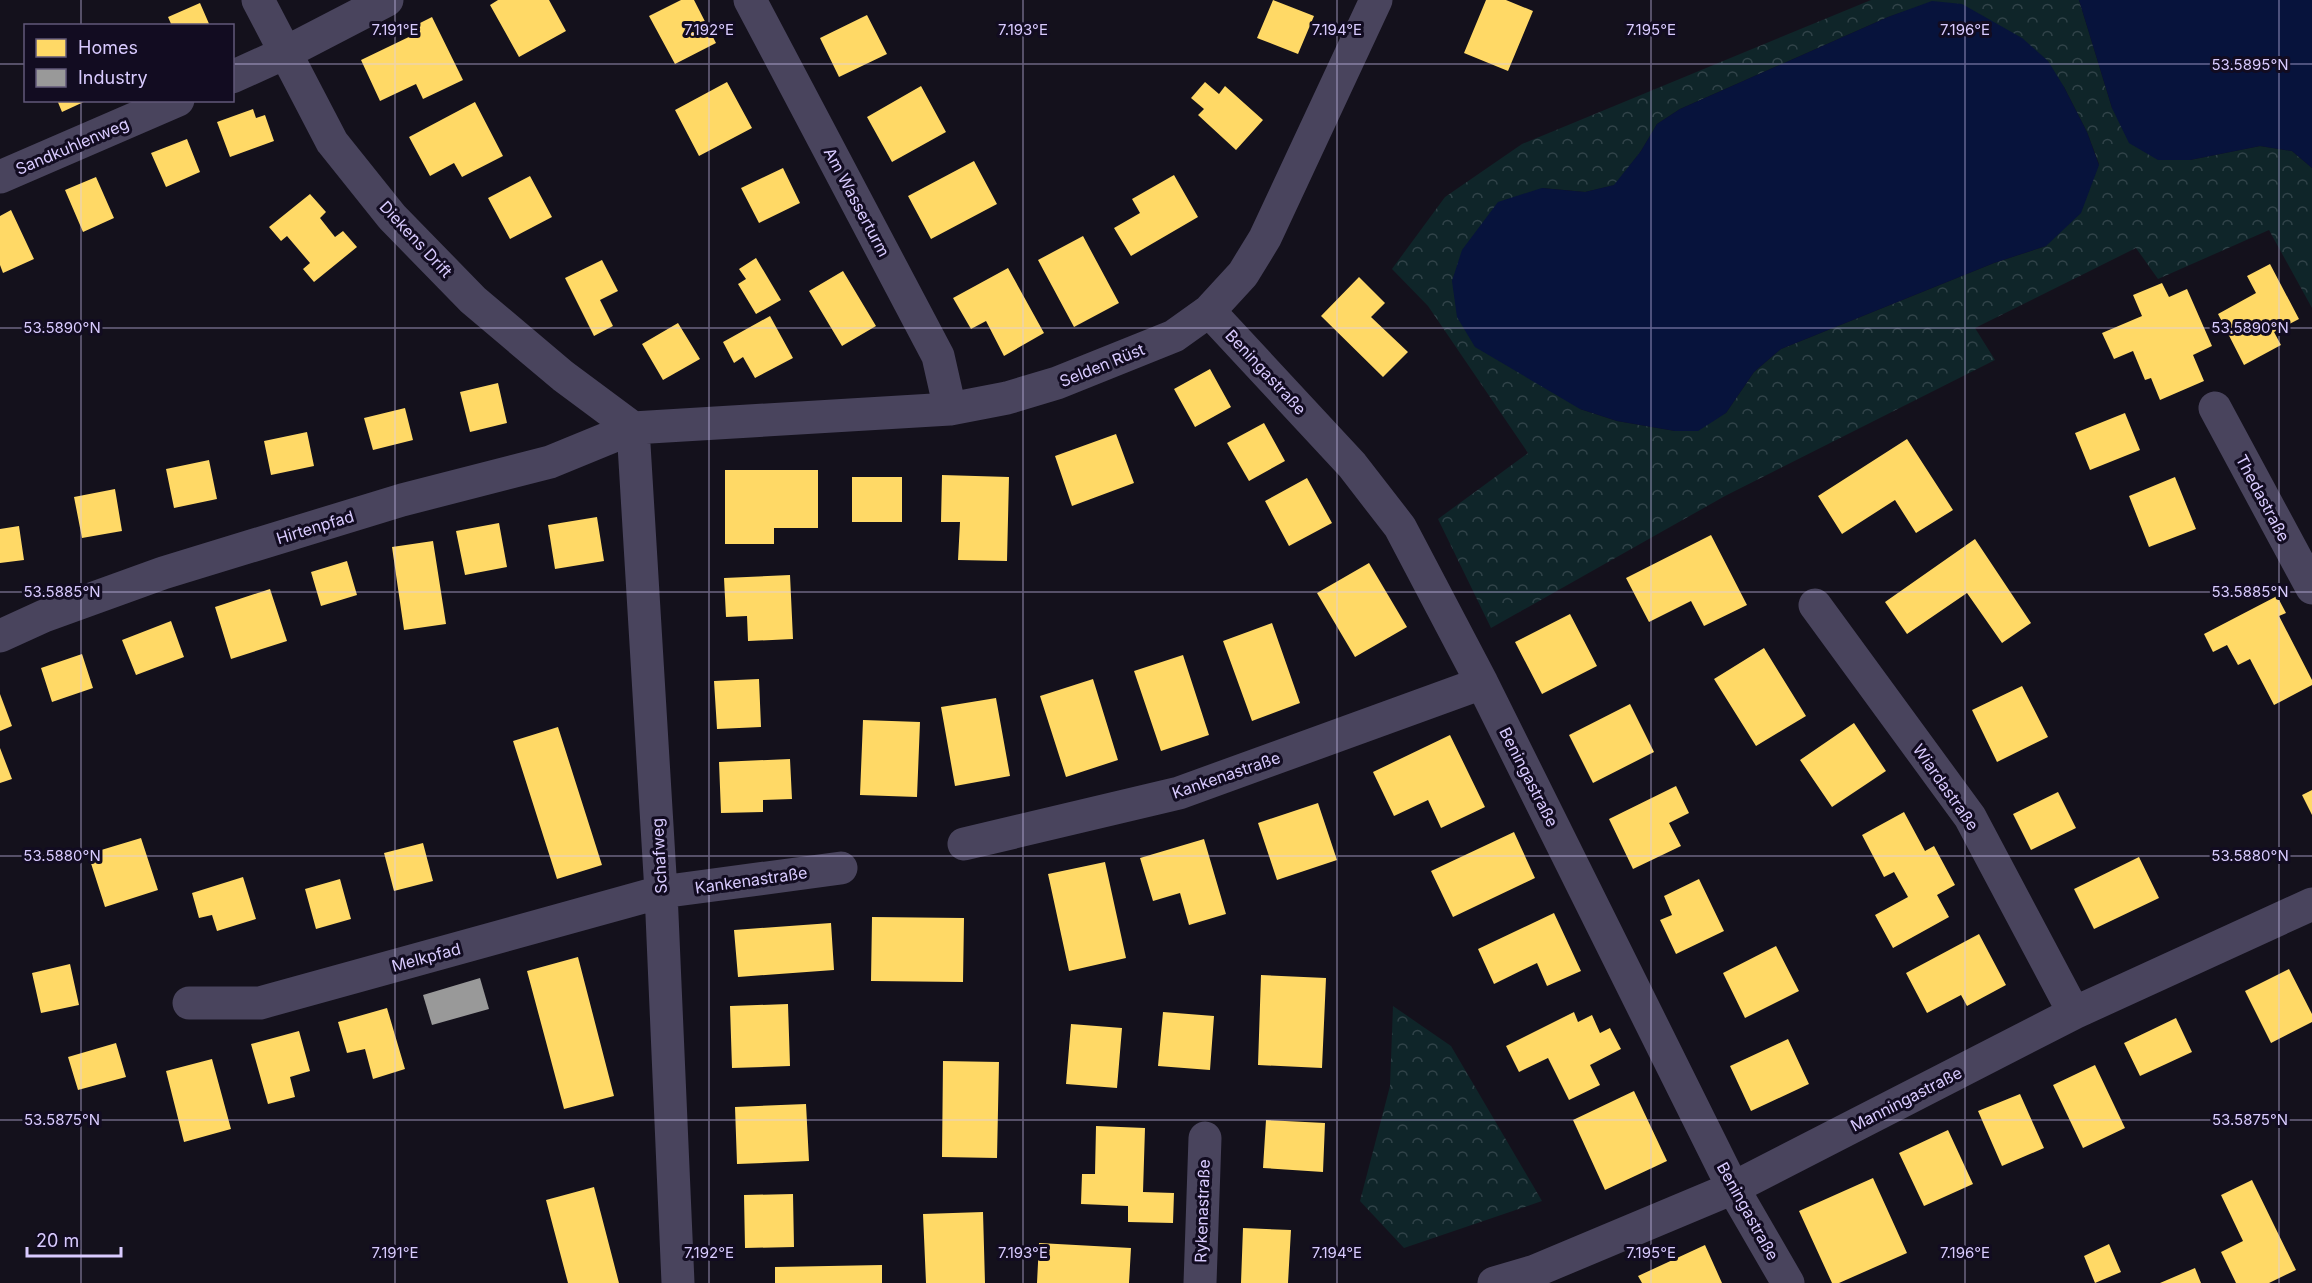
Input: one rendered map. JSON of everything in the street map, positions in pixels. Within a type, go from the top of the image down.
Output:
[{"type":"street","name":"Diekens Drift","points":[[258,0],[332,142],[392,217],[473,300],[563,376],[633,429]]},
{"type":"street","points":[[234,76],[285,53],[333,26],[387,0]]},
{"type":"street","name":"Am Wasserturm","points":[[750,0],[938,356],[950,410]]},
{"type":"street","name":"Selden Rüst","points":[[633,429],[729,421],[950,410],[1007,398],[1057,383],[1174,336],[1209,311],[1243,274],[1265,238],[1376,0]]},
{"type":"street","name":"Sandkuhlenweg","points":[[0,177],[173,102]]},
{"type":"street","name":"Beningastraße","points":[[1209,311],[1352,465],[1400,527],[1482,683],[1733,1188],[1788,1283]]},
{"type":"street","name":"Thedastraße","points":[[2215,408],[2312,588]]},
{"type":"street","name":"Hirtenpfad","points":[[0,636],[44,616],[163,573],[402,500],[550,462],[633,429]]},
{"type":"street","name":"Schafweg","points":[[633,429],[661,892],[678,1283]]},
{"type":"street","name":"Wiardastraße","points":[[1815,605],[1970,817],[2074,1013]]},
{"type":"street","name":"Kankenastraße","points":[[964,844],[1179,793],[1482,683]]},
{"type":"street","name":"Kankenastraße","points":[[661,892],[841,868]]},
{"type":"street","name":"Melkpfad","points":[[189,1003],[260,1003],[661,892]]},
{"type":"street","name":"Manningastraße","points":[[1494,1283],[1535,1271],[1733,1188],[2074,1013],[2312,904]]},
{"type":"street","name":"Rykenastraße","points":[[1200,1283],[1205,1138]]},
{"type":"green space","points":[[1871,0],[2079,0],[2112,108],[2190,160],[2260,146],[2292,151],[2312,168],[2312,308],[2269,230],[2158,279],[2136,248],[1975,328],[1995,360],[1725,496],[1491,628],[1438,519],[1528,453],[1428,306],[1392,269],[1445,197],[1522,144]],"holes":[[[1932,2],[2064,87],[2087,132],[2099,164],[2046,246],[1994,263],[1781,349],[1754,372],[1726,413],[1675,431],[1617,421],[1580,409],[1542,188],[1585,192],[1615,185],[1641,151],[1657,124],[1680,109],[1888,17]]]},
{"type":"green space","points":[[1393,1006],[1451,1046],[1542,1201],[1404,1248],[1360,1201],[1390,1086]]},
{"type":"water","points":[[2079,0],[2312,0],[2312,168],[2292,151],[2260,146],[2190,160],[2158,160],[2129,143],[2112,108]]},
{"type":"water","points":[[1932,1],[1962,4],[2022,38],[2048,61],[2087,132],[2099,165],[2081,213],[2046,246],[1994,263],[1781,349],[1754,372],[1726,413],[1698,431],[1675,431],[1617,421],[1580,409],[1475,347],[1457,317],[1452,281],[1462,250],[1498,202],[1542,188],[1585,192],[1614,185],[1641,151],[1657,124],[1680,109],[1888,17]]},
{"type":"building: Homes","points":[[498,0],[549,0],[566,31],[519,57],[490,5]]},
{"type":"building: Homes","points":[[681,0],[694,0],[716,43],[675,64],[649,16]]},
{"type":"building: Homes","points":[[1273,0],[1314,16],[1298,54],[1257,38]]},
{"type":"building: Homes","points":[[1486,0],[1506,0],[1533,11],[1508,71],[1464,53]]},
{"type":"building: Homes","points":[[200,3],[209,24],[171,24],[168,17]]},
{"type":"building: Homes","points":[[867,15],[887,54],[839,77],[820,38]]},
{"type":"building: Homes","points":[[432,17],[463,80],[423,99],[416,84],[380,101],[361,60],[415,34],[412,27]]},
{"type":"building: Homes","points":[[727,82],[752,128],[699,156],[675,110]]},
{"type":"building: Homes","points":[[1205,82],[1219,94],[1225,86],[1263,120],[1236,150],[1198,115],[1204,109],[1191,98]]},
{"type":"building: Homes","points":[[921,86],[946,132],[892,162],[867,117]]},
{"type":"building: Homes","points":[[58,102],[84,102],[62,112]]},
{"type":"building: Homes","points":[[475,102],[503,156],[462,177],[454,163],[430,176],[409,137]]},
{"type":"building: Homes","points":[[253,109],[256,118],[265,115],[274,141],[230,157],[217,122]]},
{"type":"building: Homes","points":[[187,139],[200,172],[166,187],[151,153]]},
{"type":"building: Homes","points":[[974,161],[997,204],[931,239],[908,196]]},
{"type":"building: Homes","points":[[783,168],[800,203],[759,223],[741,188]]},
{"type":"building: Homes","points":[[1174,175],[1198,217],[1131,256],[1114,228],[1140,213],[1132,199]]},
{"type":"building: Homes","points":[[530,176],[552,217],[510,239],[488,198]]},
{"type":"building: Homes","points":[[96,177],[114,218],[83,232],[65,190]]},
{"type":"building: Homes","points":[[310,194],[326,212],[320,218],[335,237],[343,231],[357,247],[314,282],[303,269],[310,263],[287,236],[281,241],[269,227]]},
{"type":"building: Homes","points":[[11,210],[34,259],[3,273],[0,265],[0,216]]},
{"type":"building: Homes","points":[[1083,236],[1119,303],[1074,327],[1038,260]]},
{"type":"building: Homes","points":[[756,258],[781,300],[756,314],[738,284],[746,279],[739,269]]},
{"type":"building: Homes","points":[[602,260],[618,291],[600,300],[613,326],[594,336],[565,278]]},
{"type":"building: Homes","points":[[2270,264],[2299,319],[2274,332],[2281,345],[2244,365],[2218,314],[2256,293],[2247,276]]},
{"type":"building: Homes","points":[[1008,268],[1044,333],[1004,356],[986,321],[971,329],[953,298]]},
{"type":"building: Homes","points":[[843,271],[876,326],[842,346],[809,291]]},
{"type":"building: Homes","points":[[1359,277],[1385,303],[1371,317],[1408,352],[1383,377],[1321,316]]},
{"type":"building: Homes","points":[[2162,283],[2169,297],[2187,289],[2212,346],[2193,355],[2204,381],[2160,400],[2151,378],[2145,380],[2133,351],[2114,359],[2102,333],[2142,316],[2133,295]]},
{"type":"building: Homes","points":[[770,316],[793,358],[755,378],[743,357],[734,363],[723,342]]},
{"type":"building: Homes","points":[[678,323],[700,359],[663,380],[642,344]]},
{"type":"building: Homes","points":[[1210,369],[1231,407],[1195,427],[1174,389]]},
{"type":"building: Homes","points":[[498,383],[507,423],[470,432],[460,392]]},
{"type":"building: Homes","points":[[405,408],[413,440],[373,450],[364,418]]},
{"type":"building: Homes","points":[[2125,413],[2140,450],[2090,470],[2075,433]]},
{"type":"building: Homes","points":[[1264,423],[1285,461],[1249,481],[1227,443]]},
{"type":"building: Homes","points":[[307,432],[314,466],[271,475],[264,441]]},
{"type":"building: Homes","points":[[1116,434],[1134,483],[1072,506],[1055,456]]},
{"type":"building: Homes","points":[[1907,439],[1953,510],[1916,533],[1895,500],[1842,534],[1818,496]]},
{"type":"building: Homes","points":[[209,460],[217,499],[174,508],[166,469]]},
{"type":"building: Homes","points":[[725,470],[818,470],[818,528],[774,528],[774,544],[725,544]]},
{"type":"building: Homes","points":[[942,475],[1009,477],[1007,561],[958,560],[960,522],[941,522]]},
{"type":"building: Homes","points":[[852,477],[902,477],[902,522],[852,522]]},
{"type":"building: Homes","points":[[2175,477],[2196,529],[2149,547],[2129,496]]},
{"type":"building: Homes","points":[[1307,478],[1332,523],[1289,546],[1265,501]]},
{"type":"building: Homes","points":[[115,489],[122,531],[82,538],[74,497]]},
{"type":"building: Homes","points":[[597,517],[604,561],[555,569],[548,525]]},
{"type":"building: Homes","points":[[499,523],[507,567],[465,575],[456,531]]},
{"type":"building: Homes","points":[[19,526],[24,560],[0,563],[0,529]]},
{"type":"building: Homes","points":[[1711,535],[1747,605],[1704,626],[1691,601],[1649,622],[1626,578]]},
{"type":"building: Homes","points":[[1975,539],[2031,623],[2002,643],[1967,593],[1907,634],[1885,602]]},
{"type":"building: Homes","points":[[433,541],[446,624],[404,630],[392,547]]},
{"type":"building: Homes","points":[[347,561],[357,595],[321,606],[311,572]]},
{"type":"building: Homes","points":[[1369,563],[1407,627],[1355,657],[1317,593]]},
{"type":"building: Homes","points":[[790,575],[793,639],[748,641],[747,616],[726,617],[724,578]]},
{"type":"building: Homes","points":[[270,589],[287,641],[231,659],[215,607]]},
{"type":"building: Homes","points":[[2277,596],[2286,613],[2279,616],[2312,680],[2312,685],[2274,705],[2250,659],[2238,665],[2227,645],[2213,652],[2204,634]]},
{"type":"building: Homes","points":[[1570,614],[1597,666],[1542,694],[1515,642]]},
{"type":"building: Homes","points":[[171,621],[184,657],[136,675],[122,640]]},
{"type":"building: Homes","points":[[1272,623],[1300,703],[1252,721],[1223,641]]},
{"type":"building: Homes","points":[[1764,648],[1806,716],[1756,746],[1714,679]]},
{"type":"building: Homes","points":[[82,654],[93,688],[52,702],[41,668]]},
{"type":"building: Homes","points":[[1183,655],[1209,735],[1161,751],[1134,671]]},
{"type":"building: Homes","points":[[759,679],[761,727],[717,729],[714,681]]},
{"type":"building: Homes","points":[[1093,679],[1118,760],[1066,777],[1040,696]]},
{"type":"building: Homes","points":[[2022,686],[2048,737],[1997,762],[1972,710]]},
{"type":"building: Homes","points":[[0,694],[12,726],[0,731]]},
{"type":"building: Homes","points":[[996,698],[1010,776],[955,786],[941,707]]},
{"type":"building: Homes","points":[[1630,704],[1654,752],[1593,783],[1569,735]]},
{"type":"building: Homes","points":[[863,720],[920,722],[917,797],[860,795]]},
{"type":"building: Homes","points":[[1854,723],[1886,771],[1832,807],[1800,760]]},
{"type":"building: Homes","points":[[558,727],[602,865],[557,879],[513,741]]},
{"type":"building: Homes","points":[[1450,735],[1485,807],[1441,828],[1428,800],[1394,816],[1373,772]]},
{"type":"building: Homes","points":[[0,748],[12,779],[0,783]]},
{"type":"building: Homes","points":[[790,759],[792,799],[763,800],[763,812],[721,813],[719,762]]},
{"type":"building: Homes","points":[[1676,786],[1689,813],[1669,823],[1681,846],[1633,869],[1609,819]]},
{"type":"building: Homes","points":[[2312,790],[2312,815],[2302,795]]},
{"type":"building: Homes","points":[[2058,792],[2076,828],[2031,850],[2013,814]]},
{"type":"building: Homes","points":[[1318,803],[1337,860],[1277,880],[1258,823]]},
{"type":"building: Homes","points":[[1904,812],[1925,851],[1934,846],[1955,885],[1937,895],[1949,917],[1893,948],[1875,915],[1908,897],[1894,872],[1884,877],[1862,835]]},
{"type":"building: Homes","points":[[1514,832],[1535,878],[1453,917],[1431,871]]},
{"type":"building: Homes","points":[[141,838],[158,890],[105,907],[88,854]]},
{"type":"building: Homes","points":[[1204,839],[1226,914],[1189,925],[1180,893],[1153,901],[1140,858]]},
{"type":"building: Homes","points":[[423,843],[433,881],[394,891],[384,853]]},
{"type":"building: Homes","points":[[2139,857],[2159,898],[2094,929],[2074,889]]},
{"type":"building: Homes","points":[[1105,862],[1126,958],[1069,971],[1048,874]]},
{"type":"building: Homes","points":[[243,877],[256,919],[217,931],[212,915],[199,918],[192,893]]},
{"type":"building: Homes","points":[[340,879],[351,919],[316,929],[305,889]]},
{"type":"building: Homes","points":[[1699,879],[1724,931],[1676,954],[1660,920],[1672,915],[1664,896]]},
{"type":"building: Homes","points":[[1554,913],[1581,971],[1547,986],[1537,963],[1494,984],[1478,949]]},
{"type":"building: Homes","points":[[872,917],[964,918],[963,982],[871,981]]},
{"type":"building: Homes","points":[[831,923],[834,970],[738,977],[734,930]]},
{"type":"building: Homes","points":[[1979,934],[2006,985],[1967,1006],[1961,995],[1927,1013],[1906,973]]},
{"type":"building: Homes","points":[[1776,946],[1799,991],[1745,1018],[1723,973]]},
{"type":"building: Homes","points":[[578,957],[614,1096],[564,1109],[527,971]]},
{"type":"building: Homes","points":[[70,964],[79,1005],[41,1013],[32,973]]},
{"type":"building: Homes","points":[[2289,969],[2312,1014],[2312,1022],[2271,1043],[2245,991]]},
{"type":"building: Homes","points":[[1261,975],[1326,978],[1322,1068],[1258,1065]]},
{"type":"building: Homes","points":[[788,1004],[790,1066],[732,1068],[730,1006]]},
{"type":"building: Homes","points":[[387,1008],[405,1069],[373,1079],[365,1049],[347,1053],[338,1022]]},
{"type":"building: Homes","points":[[1163,1012],[1214,1016],[1210,1070],[1158,1066]]},
{"type":"building: Homes","points":[[1574,1012],[1578,1022],[1592,1015],[1600,1033],[1610,1028],[1621,1049],[1590,1065],[1600,1085],[1569,1100],[1548,1058],[1519,1072],[1506,1046]]},
{"type":"building: Homes","points":[[2176,1018],[2192,1052],[2140,1076],[2124,1043]]},
{"type":"building: Homes","points":[[1071,1024],[1122,1028],[1117,1088],[1066,1084]]},
{"type":"building: Homes","points":[[299,1031],[310,1071],[290,1077],[295,1097],[268,1104],[251,1044]]},
{"type":"building: Homes","points":[[1788,1039],[1809,1084],[1751,1111],[1730,1066]]},
{"type":"building: Homes","points":[[116,1043],[126,1077],[78,1090],[68,1057]]},
{"type":"building: Homes","points":[[212,1059],[231,1129],[184,1142],[166,1071]]},
{"type":"building: Homes","points":[[943,1061],[999,1062],[997,1158],[942,1157]]},
{"type":"building: Homes","points":[[2095,1065],[2125,1128],[2083,1148],[2053,1085]]},
{"type":"building: Homes","points":[[1634,1091],[1667,1161],[1605,1190],[1573,1120]]},
{"type":"building: Homes","points":[[2020,1094],[2044,1148],[2002,1166],[1978,1111]]},
{"type":"building: Homes","points":[[806,1104],[809,1161],[737,1164],[735,1107]]},
{"type":"building: Homes","points":[[1266,1120],[1325,1123],[1323,1172],[1263,1168]]},
{"type":"building: Homes","points":[[1096,1126],[1145,1128],[1143,1192],[1174,1193],[1173,1223],[1128,1222],[1128,1206],[1081,1204],[1082,1174],[1095,1174]]},
{"type":"building: Homes","points":[[1948,1130],[1973,1184],[1924,1206],[1899,1153]]},
{"type":"building: Homes","points":[[1873,1178],[1907,1253],[1839,1283],[1832,1283],[1799,1211]]},
{"type":"building: Homes","points":[[2252,1180],[2296,1270],[2269,1283],[2236,1283],[2221,1252],[2243,1241],[2221,1195]]},
{"type":"building: Homes","points":[[594,1187],[619,1283],[568,1283],[546,1200]]},
{"type":"building: Homes","points":[[793,1194],[794,1247],[745,1248],[744,1195]]},
{"type":"building: Homes","points":[[983,1212],[985,1283],[926,1283],[923,1214]]},
{"type":"building: Homes","points":[[1243,1228],[1291,1230],[1288,1283],[1241,1283]]},
{"type":"building: Homes","points":[[1039,1243],[1131,1248],[1129,1283],[1037,1283]]},
{"type":"building: Homes","points":[[2109,1244],[2121,1272],[2095,1283],[2084,1256]]},
{"type":"building: Homes","points":[[1705,1245],[1722,1283],[1642,1283],[1638,1276]]},
{"type":"building: Homes","points":[[882,1265],[882,1283],[775,1283],[775,1267]]},
{"type":"building: Homes","points":[[2195,1268],[2201,1283],[2160,1283]]},
{"type":"building: Industry","points":[[480,978],[489,1009],[432,1025],[423,995]]}]
